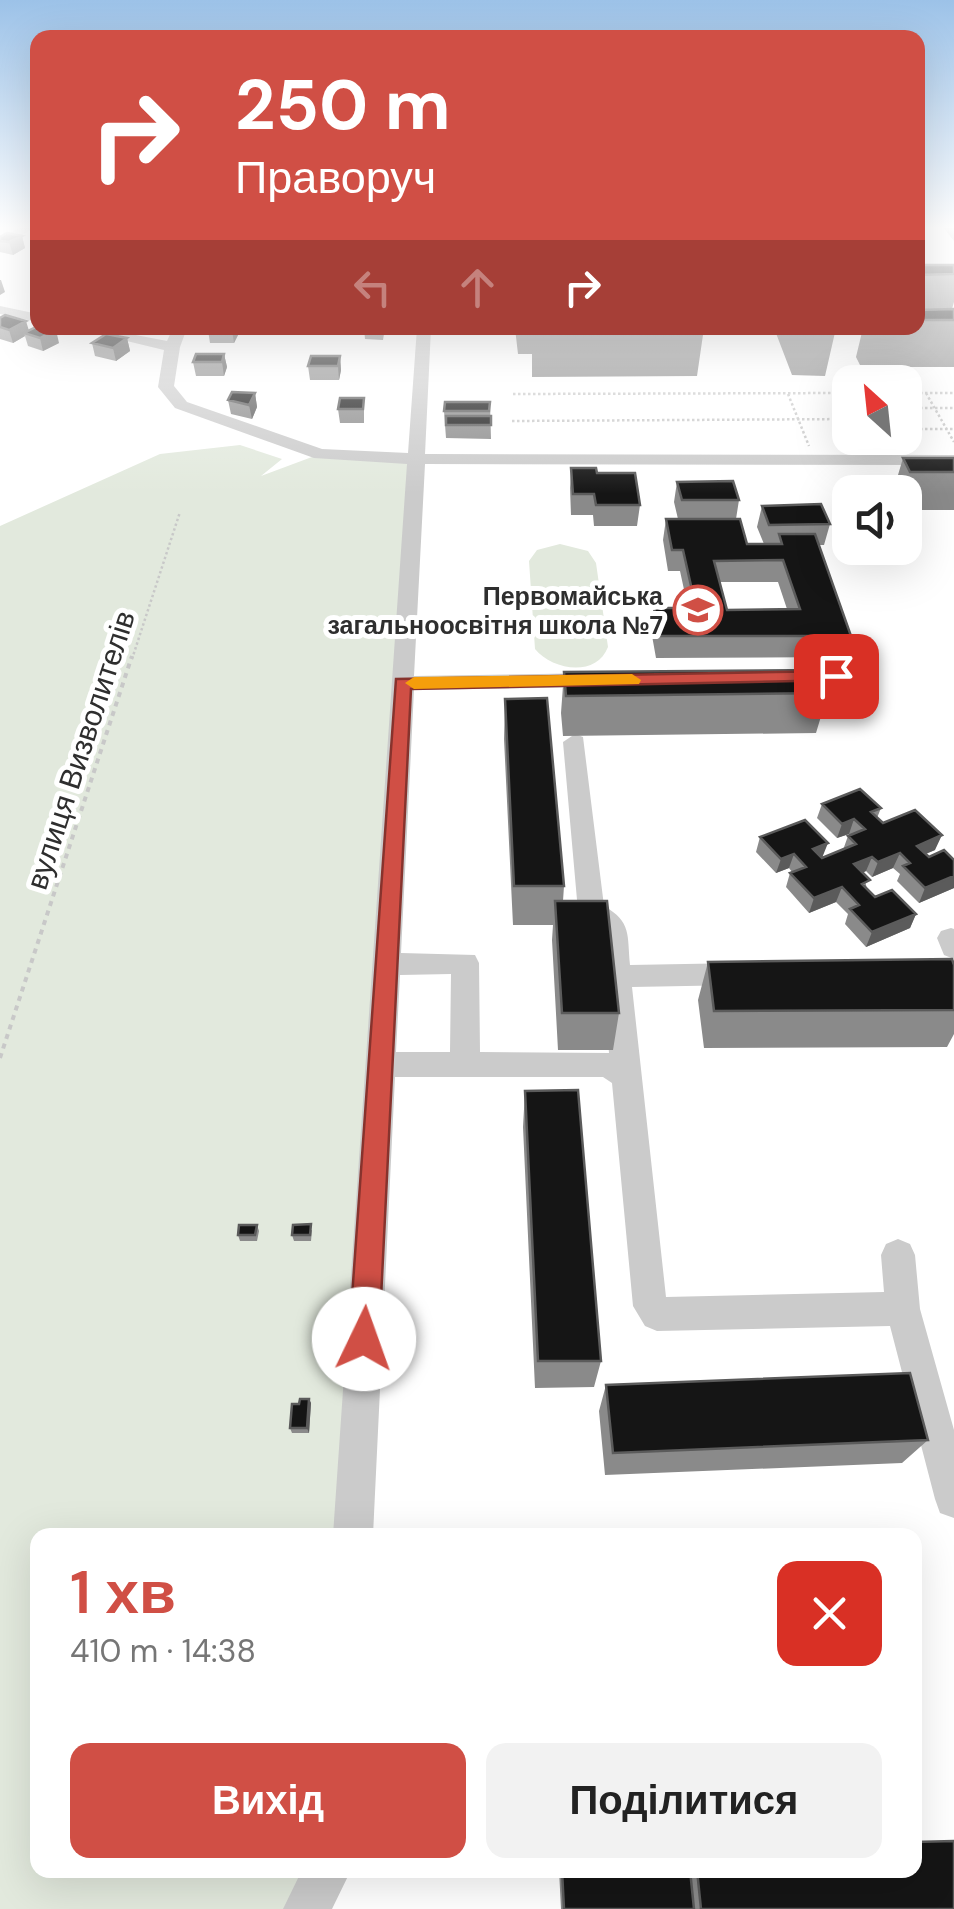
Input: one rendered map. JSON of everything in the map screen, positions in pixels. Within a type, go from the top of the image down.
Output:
[{"type":"street","points":[[112,335],[172,348]]},
{"type":"street","points":[[177,335],[166,387],[181,405],[320,454],[416,459],[954,460]]},
{"type":"street","points":[[353,1528],[424,335]]},
{"type":"street","points":[[757,678],[836,676]]},
{"type":"street","points":[[402,683],[619,680]]},
{"type":"street","points":[[575,742],[592,912],[612,924],[650,1306],[657,1314],[903,1309]]},
{"type":"street","points":[[386,964],[465,962],[465,1065]]},
{"type":"street","points":[[617,976],[776,974]]},
{"type":"street","points":[[380,1064],[607,1065],[626,1076]]},
{"type":"street","points":[[898,1254],[903,1309],[954,1499]]},
{"type":"street","points":[[306,1909],[326,1878]]},
{"type":"street","points":[[331,1878],[332,1909]]},
{"type":"path","points":[[922,393],[954,392]]},
{"type":"path","points":[[787,393],[814,460]]},
{"type":"path","points":[[513,394],[832,393]]},
{"type":"path","points":[[926,393],[954,442]]},
{"type":"path","points":[[922,408],[954,408]]},
{"type":"path","points":[[512,421],[832,419]]},
{"type":"path","points":[[922,429],[954,429]]},
{"type":"path","name":"вулиця Визволителів","points":[[0,1058],[180,512]]},
{"type":"shaded area","points":[[240,445],[282,459],[261,476],[320,454],[416,459],[353,1528],[30,1528],[30,1878],[323,1878],[306,1909],[0,1909],[0,526],[160,454]]},
{"type":"shaded area","points":[[560,544],[588,551],[596,563],[608,647],[602,657],[584,667],[562,666],[535,649],[529,561],[537,550]]},
{"type":"building","points":[[925,316],[954,316],[954,320],[925,320]]},
{"type":"building","points":[[0,318],[26,321],[9,330],[0,327]]},
{"type":"building","points":[[104,335],[127,338],[113,348],[92,343]]},
{"type":"building","points":[[196,354],[224,354],[222,362],[193,362]]},
{"type":"building","points":[[311,356],[340,356],[338,366],[308,366]]},
{"type":"building","points":[[232,392],[255,393],[249,405],[228,400]]},
{"type":"building","points":[[340,398],[364,398],[363,409],[338,409]]},
{"type":"building","points":[[445,402],[490,402],[489,411],[444,411]]},
{"type":"building","points":[[446,416],[491,416],[491,425],[446,425]]},
{"type":"building","points":[[903,458],[954,458],[954,472],[910,472]]},
{"type":"building","points":[[571,468],[635,473],[640,505],[596,505],[594,494],[573,494]]},
{"type":"building","points":[[733,481],[739,500],[682,500],[677,482]]},
{"type":"building","points":[[821,504],[830,524],[769,525],[762,506]]},
{"type":"building","points":[[666,519],[740,519],[747,544],[782,544],[779,534],[815,534],[851,636],[659,636],[654,608],[696,608],[683,550],[672,550]],"holes":[[[783,560],[800,609],[727,610],[714,561]]]},
{"type":"building","points":[[820,670],[828,693],[566,696],[564,672]]},
{"type":"building","points":[[547,698],[564,886],[514,886],[505,699]]},
{"type":"building","points":[[860,789],[881,808],[871,812],[883,823],[915,810],[942,835],[917,846],[929,857],[944,850],[954,860],[954,876],[925,888],[903,866],[910,863],[900,853],[878,862],[872,857],[854,864],[870,880],[862,884],[875,897],[892,890],[916,914],[872,932],[850,909],[859,905],[842,887],[814,898],[790,873],[806,867],[794,854],[781,859],[760,837],[805,820],[828,843],[813,849],[822,858],[856,844],[848,836],[865,829],[854,819],[842,824],[822,804]]},
{"type":"building","points":[[555,901],[607,901],[619,1013],[562,1013]]},
{"type":"building","points":[[952,959],[954,1010],[714,1011],[708,962]]},
{"type":"building","points":[[578,1090],[601,1361],[538,1361],[525,1091]]},
{"type":"building","points":[[311,1224],[310,1235],[292,1235],[293,1225]]},
{"type":"building","points":[[239,1225],[257,1225],[255,1235],[238,1235]]},
{"type":"building","points":[[910,1373],[928,1440],[613,1453],[606,1385]]},
{"type":"building","points":[[300,1399],[309,1399],[307,1428],[290,1428],[292,1404],[299,1404]]},
{"type":"building","points":[[954,1841],[954,1909],[701,1909],[698,1878],[922,1878],[922,1842]]},
{"type":"building","points":[[562,1878],[691,1878],[694,1909],[564,1909]]},
{"type":"slow traffic","points":[[414,683],[632,680]]},
{"type":"place","name":"Первомайська загальноосвітня школа №7","points":[[698,610]]},
{"type":"route","points":[[364,1339],[402,683],[836,676]]}]
